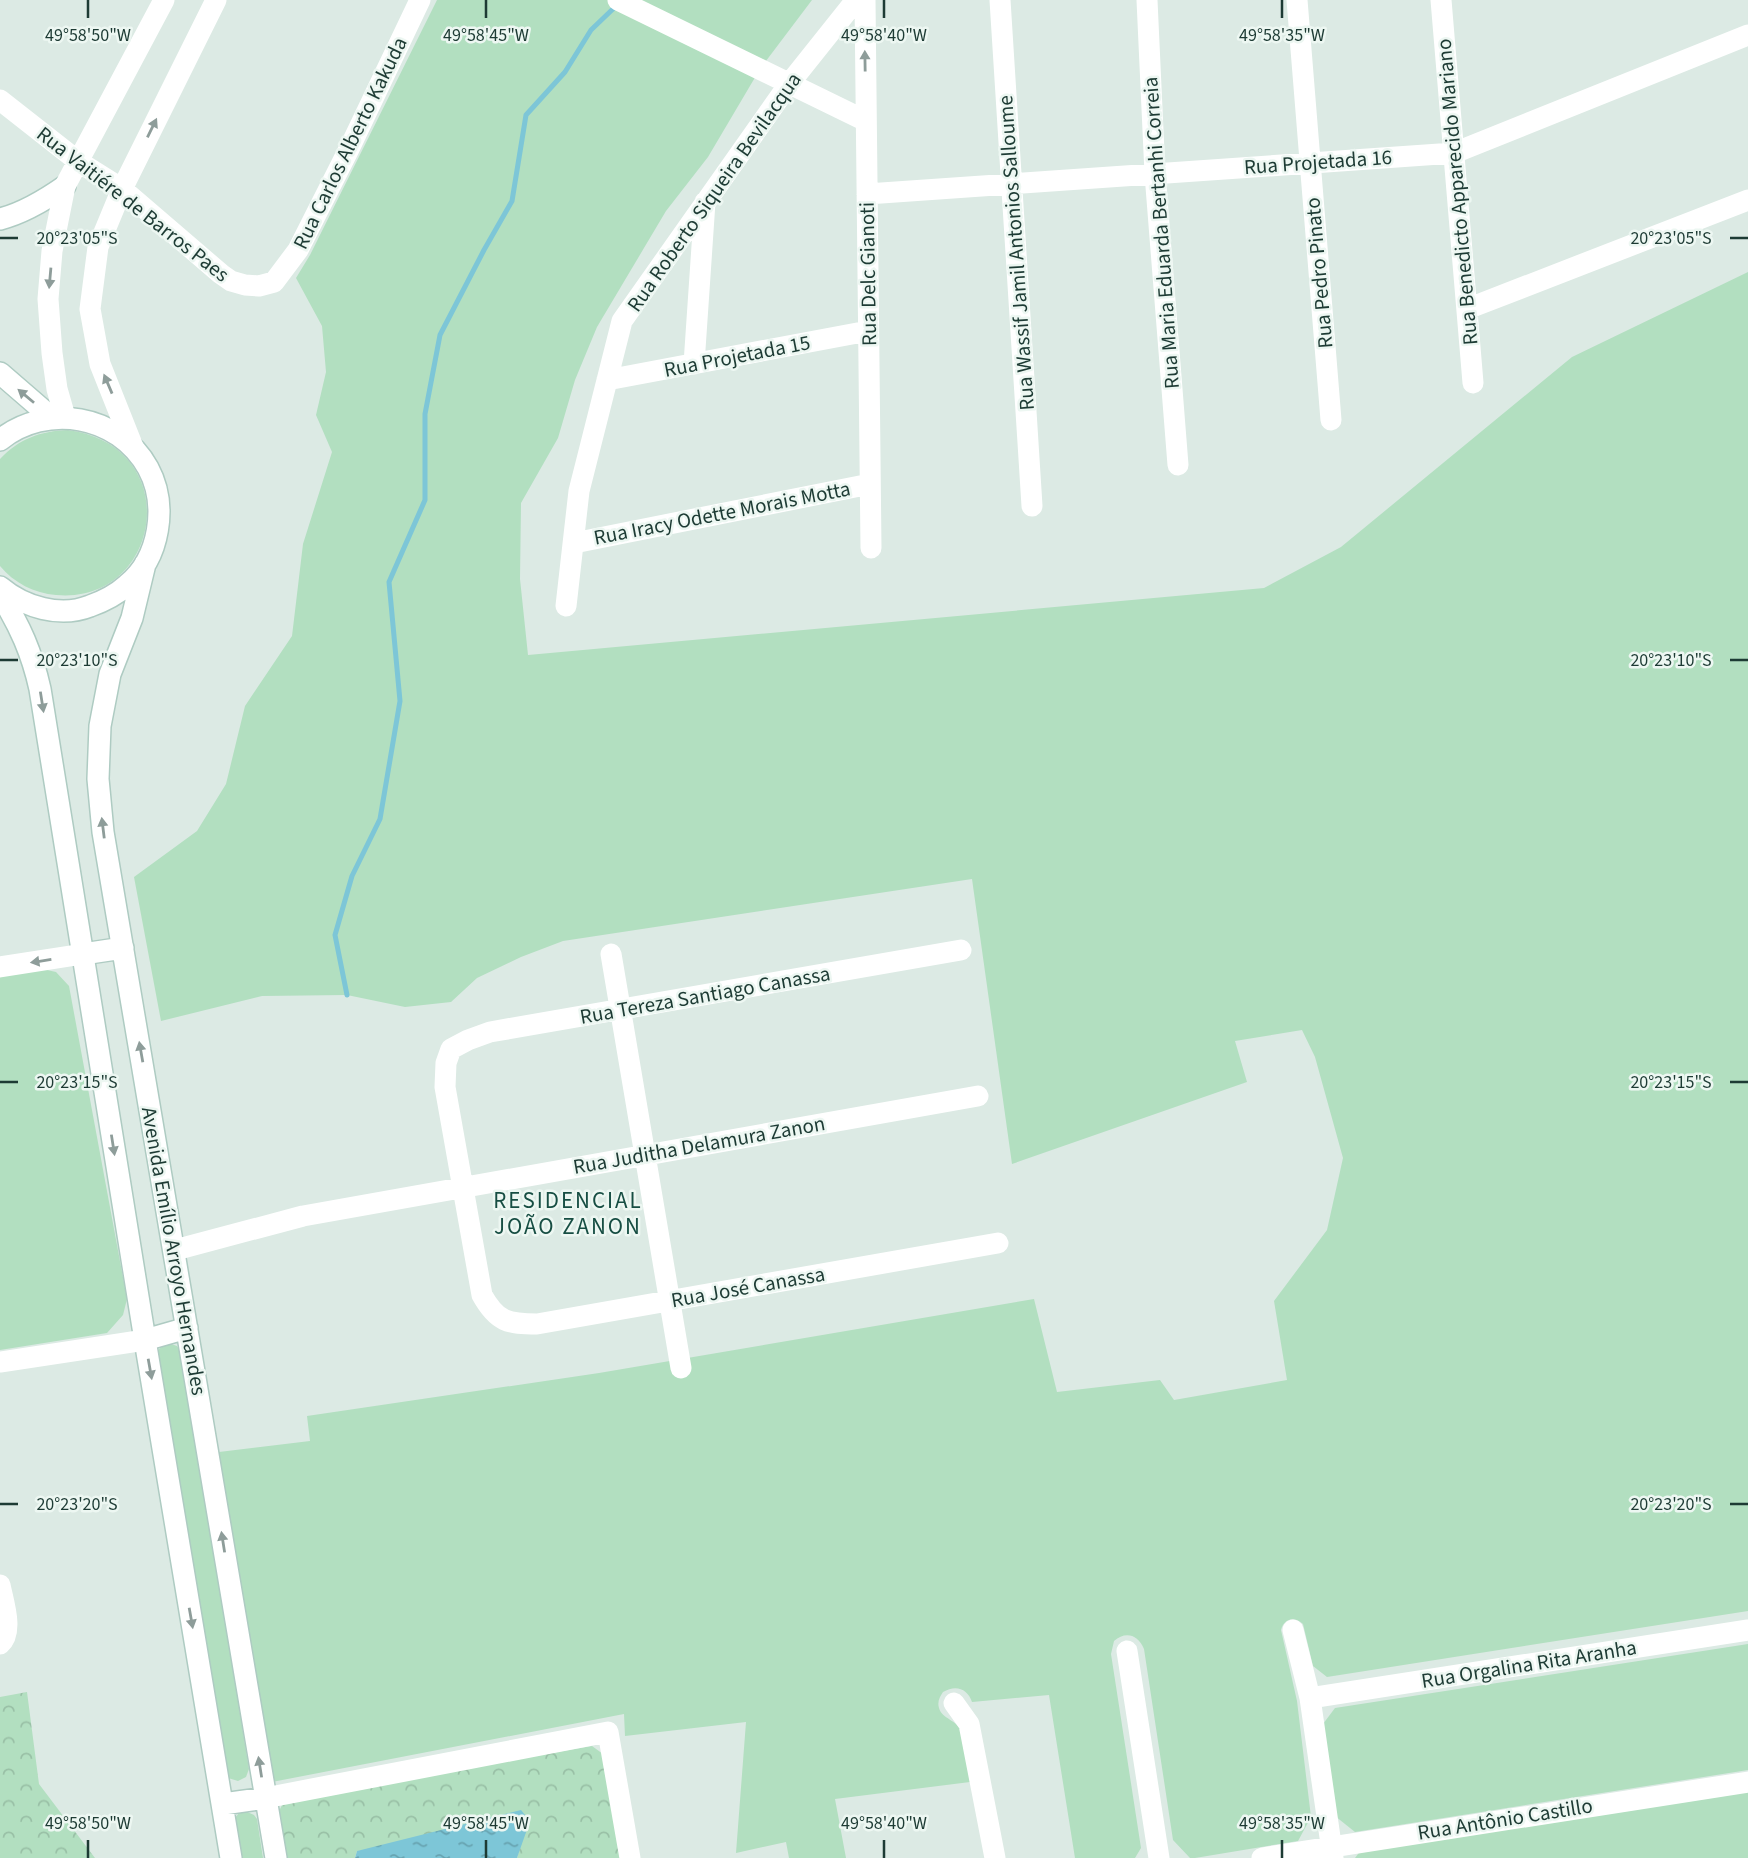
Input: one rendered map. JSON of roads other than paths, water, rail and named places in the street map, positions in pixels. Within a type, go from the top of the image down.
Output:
[{"type":"street","points":[[59,417],[48,299],[52,251],[65,186],[164,0]]},
{"type":"street","points":[[0,587],[11,596],[34,607],[60,611],[85,608],[109,599],[129,584],[145,564],[156,541],[159,516],[157,491],[148,468],[133,447],[100,364],[90,309],[98,247],[122,189],[216,0]]},
{"type":"street","name":"Rua Carlos Alberto Kakuda","points":[[274,282],[298,250],[420,0]]},
{"type":"street","points":[[618,0],[866,121]]},
{"type":"street","name":"Rua Roberto Siqueira Bevilacqua","points":[[566,606],[579,491],[622,321],[789,84],[856,0]]},
{"type":"street","name":"Rua Delc Gianoti","points":[[865,0],[871,548]]},
{"type":"street","name":"Rua Wassif Jamil Antonios Salloume","points":[[1000,0],[1032,506]]},
{"type":"street","name":"Rua Maria Eduarda Bertanhi Correia","points":[[1147,0],[1155,174],[1178,466]]},
{"type":"street","name":"Rua Pedro Pinato","points":[[1297,0],[1331,420]]},
{"type":"street","name":"Rua Benedicto Apparecido Mariano","points":[[1441,0],[1473,383]]},
{"type":"street","name":"Rua Projetada 16","points":[[867,194],[1454,153],[1748,35]]},
{"type":"street","name":"Rua Vaitiére de Barros Paes","points":[[0,100],[79,162],[122,189],[231,281],[259,286],[274,282]]},
{"type":"street","points":[[0,219],[40,204],[65,186]]},
{"type":"street","points":[[1467,309],[1748,200]]},
{"type":"street","points":[[694,364],[705,202]]},
{"type":"street","name":"Rua Projetada 15","points":[[607,380],[868,331]]},
{"type":"street","points":[[0,373],[59,417]]},
{"type":"street","points":[[0,440],[31,422],[59,417],[90,421],[113,431],[133,447]]},
{"type":"street","name":"Rua Iracy Odette Morais Motta","points":[[574,543],[870,484]]},
{"type":"street","name":"Avenida Emílio Arroyo Hernandes","points":[[145,564],[132,618],[110,674],[100,726],[98,779],[103,832],[276,1858]]},
{"type":"street","name":"Avenida Emílio Arroyo Hernandes","points":[[0,594],[25,638],[40,689],[231,1858]]},
{"type":"street","points":[[0,967],[123,948]]},
{"type":"street","name":"Rua Tereza Santiago Canassa","points":[[463,1187],[445,1087],[446,1063],[452,1049],[468,1040],[490,1032],[961,950]]},
{"type":"street","points":[[611,954],[681,1368]]},
{"type":"street","name":"Rua Juditha Delamura Zanon","points":[[175,1250],[303,1216],[978,1096]]},
{"type":"street","name":"Rua José Canassa","points":[[463,1187],[482,1295],[499,1318],[514,1324],[537,1324],[998,1243]]},
{"type":"street","points":[[0,1362],[145,1340],[187,1328]]},
{"type":"street","points":[[0,1585],[7,1624],[2,1642]]},
{"type":"street","points":[[1293,1630],[1310,1698],[1332,1852]]},
{"type":"street","name":"Rua Orgalina Rita Aranha","points":[[1310,1698],[1748,1630]]},
{"type":"street","points":[[1127,1651],[1159,1858]]},
{"type":"street","points":[[954,1703],[969,1724],[995,1858]]},
{"type":"street","points":[[223,1804],[608,1732],[630,1858]]},
{"type":"street","name":"Rua Antônio Castillo","points":[[1262,1858],[1332,1852],[1748,1782]]},
{"type":"water","points":[[521,1810],[530,1821],[517,1858],[355,1858],[357,1851]]},
{"type":"waterway","points":[[347,995],[335,935],[352,876],[380,819],[400,701],[389,582],[425,500],[425,414],[440,335],[512,201],[526,115],[565,72],[591,30],[616,6]]},
{"type":"district","name":"RESIDENCIAL JOÃO ZANON","points":[[568,1213]]}]
